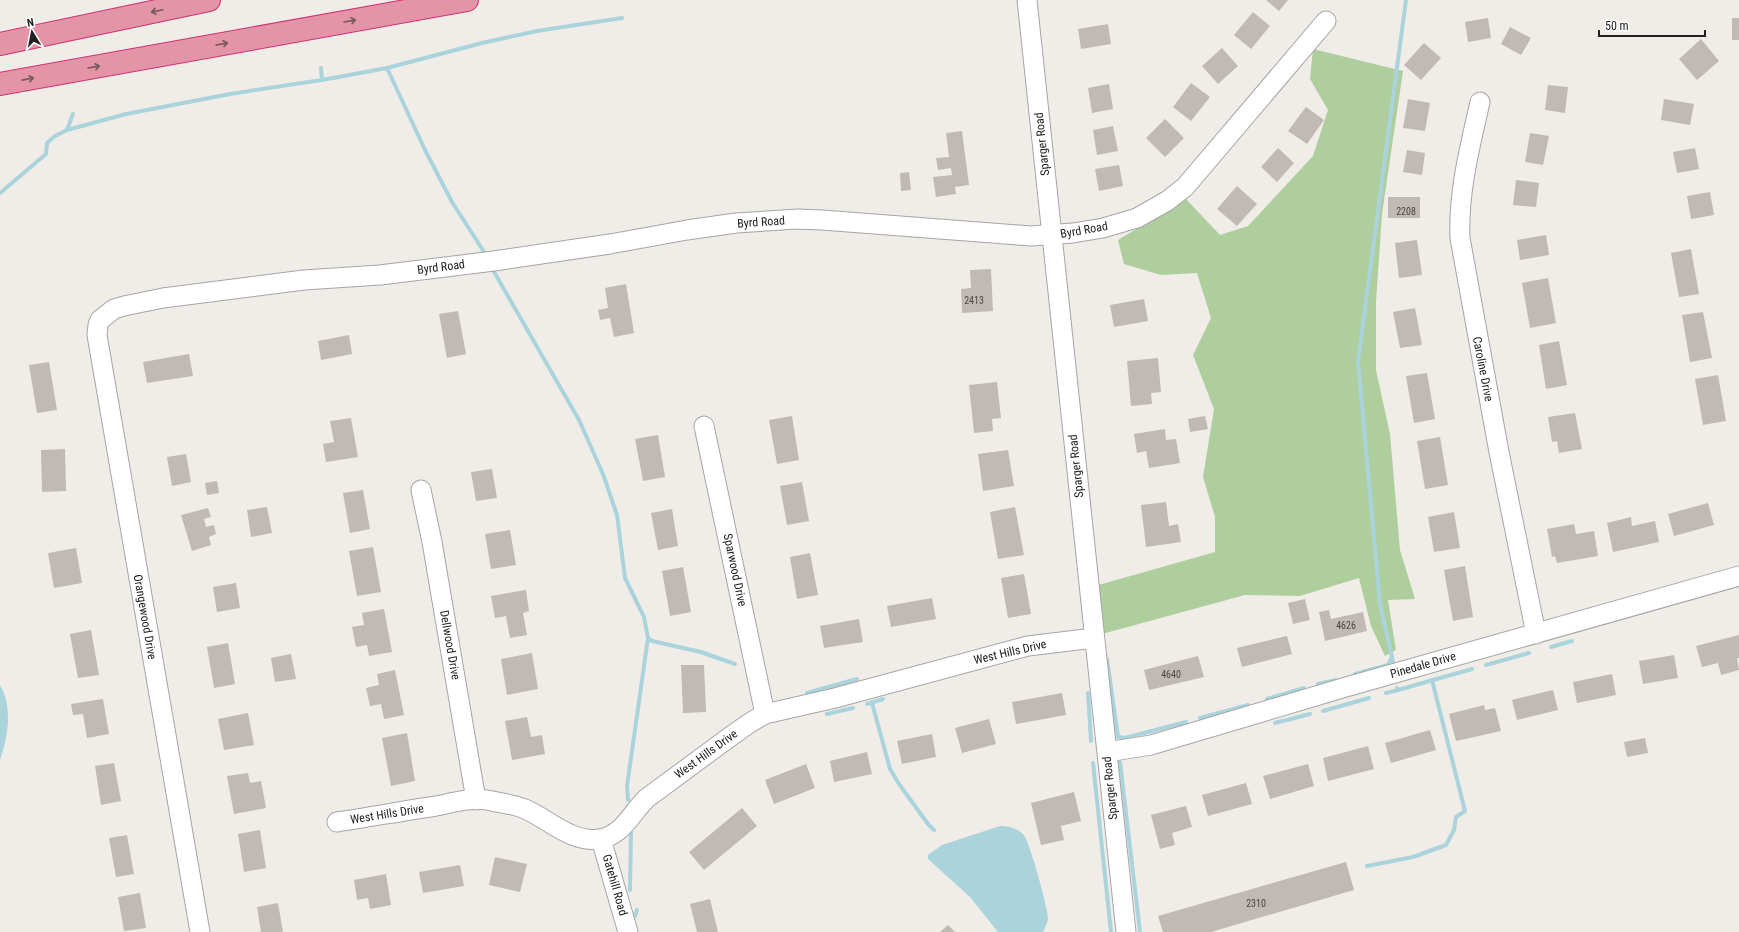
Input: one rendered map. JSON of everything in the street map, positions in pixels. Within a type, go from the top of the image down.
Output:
[{"type":"highway","points":[[0,44],[209,0]]},
{"type":"highway","points":[[0,84],[467,0]]},
{"type":"street","name":"Sparger Road","points":[[1027,0],[1126,932]]},
{"type":"street","name":"Byrd Road","points":[[114,309],[191,294],[304,280],[380,275],[610,244],[687,230],[759,221],[822,220],[1031,236],[1052,236],[1118,224],[1142,215],[1167,201],[1185,187],[1326,21]]},
{"type":"street","name":"Caroline Drive","points":[[1480,102],[1464,177],[1460,218],[1460,238],[1499,452],[1536,634]]},
{"type":"street","name":"Orangewood Drive","points":[[114,309],[100,320],[97,335],[200,932]]},
{"type":"street","name":"Sparwood Drive","points":[[704,426],[765,714]]},
{"type":"street","name":"Dellwood Drive","points":[[422,490],[476,800]]},
{"type":"street","name":"Pinedale Drive","points":[[1107,752],[1151,745],[1346,687],[1739,576]]},
{"type":"street","name":"West Hills Drive","points":[[338,822],[476,800],[486,800],[525,809],[566,832],[584,839],[601,839],[616,832],[627,822],[638,806],[647,798],[748,724],[765,714],[834,698],[1028,646],[1094,638]]},
{"type":"street","name":"Gatehill Road","points":[[601,839],[628,932]]},
{"type":"green space","points":[[1313,49],[1403,71],[1382,214],[1376,302],[1376,370],[1390,434],[1400,550],[1415,599],[1388,600],[1396,650],[1385,656],[1371,626],[1359,578],[1300,596],[1245,595],[1102,634],[1095,586],[1215,552],[1215,517],[1203,477],[1214,409],[1193,355],[1211,318],[1197,273],[1161,275],[1124,264],[1118,240],[1186,199],[1220,235],[1248,226],[1313,156],[1328,110],[1310,79]]},
{"type":"water","points":[[0,685],[7,703],[8,722],[0,760]]},
{"type":"water","points":[[1000,826],[1015,829],[1023,834],[1026,839],[1038,874],[1047,910],[1048,919],[1043,932],[998,932],[970,897],[928,859],[928,855],[942,845]]},
{"type":"building","points":[[1266,0],[1288,0],[1279,11]]},
{"type":"building","points":[[1253,12],[1270,26],[1251,49],[1234,35]]},
{"type":"building","points":[[1488,18],[1491,38],[1468,42],[1465,22]]},
{"type":"building","points":[[1732,18],[1739,18],[1739,40],[1732,40]]},
{"type":"building","points":[[1108,24],[1111,44],[1081,49],[1078,29]]},
{"type":"building","points":[[1510,27],[1531,38],[1521,55],[1501,44]]},
{"type":"building","points":[[1701,39],[1719,61],[1697,80],[1679,59]]},
{"type":"building","points":[[1424,43],[1441,58],[1421,80],[1404,65]]},
{"type":"building","points":[[1222,48],[1238,66],[1218,84],[1202,66]]},
{"type":"building","points":[[1191,83],[1210,97],[1191,121],[1173,107]]},
{"type":"building","points":[[1109,84],[1113,109],[1092,113],[1088,88]]},
{"type":"building","points":[[1548,85],[1568,87],[1565,113],[1545,110]]},
{"type":"building","points":[[1408,99],[1430,103],[1425,131],[1403,128]]},
{"type":"building","points":[[1664,99],[1694,104],[1690,125],[1661,120]]},
{"type":"building","points":[[1306,107],[1324,120],[1307,144],[1288,131]]},
{"type":"building","points":[[1165,119],[1184,138],[1165,157],[1146,138]]},
{"type":"building","points":[[1113,126],[1118,151],[1097,155],[1093,130]]},
{"type":"building","points":[[962,131],[969,185],[955,187],[956,194],[936,197],[933,177],[952,175],[951,168],[938,170],[936,158],[949,157],[946,133]]},
{"type":"building","points":[[1530,133],[1549,136],[1543,165],[1525,162]]},
{"type":"building","points":[[1278,148],[1294,163],[1277,182],[1261,167]]},
{"type":"building","points":[[1695,148],[1699,169],[1677,173],[1673,152]]},
{"type":"building","points":[[1407,150],[1425,153],[1422,175],[1403,172]]},
{"type":"building","points":[[1119,165],[1123,186],[1099,191],[1095,169]]},
{"type":"building","points":[[909,172],[911,190],[901,191],[900,173]]},
{"type":"building","points":[[1516,180],[1539,183],[1536,207],[1513,205]]},
{"type":"building","points":[[1237,186],[1257,204],[1237,226],[1217,209]]},
{"type":"building","points":[[1710,192],[1714,215],[1691,219],[1687,196]]},
{"type":"building","points":[[1388,197],[1420,197],[1420,218],[1388,218]]},
{"type":"building","points":[[1546,235],[1549,255],[1520,260],[1517,240]]},
{"type":"building","points":[[1417,240],[1422,275],[1399,278],[1395,243]]},
{"type":"building","points":[[1691,249],[1699,294],[1679,297],[1671,253]]},
{"type":"building","points":[[991,269],[993,311],[962,313],[961,289],[971,288],[970,270]]},
{"type":"building","points":[[1548,278],[1556,323],[1530,328],[1522,283]]},
{"type":"building","points":[[626,284],[634,333],[614,337],[610,318],[600,320],[598,310],[608,308],[605,288]]},
{"type":"building","points":[[1144,299],[1148,321],[1114,327],[1110,305]]},
{"type":"building","points":[[1415,308],[1422,345],[1400,348],[1393,312]]},
{"type":"building","points":[[458,311],[466,354],[447,358],[439,314]]},
{"type":"building","points":[[1703,312],[1712,358],[1690,362],[1682,315]]},
{"type":"building","points":[[349,335],[352,354],[321,360],[318,341]]},
{"type":"building","points":[[1559,341],[1567,385],[1546,389],[1539,345]]},
{"type":"building","points":[[189,354],[193,376],[147,383],[143,362]]},
{"type":"building","points":[[1158,358],[1161,392],[1151,393],[1152,404],[1131,406],[1127,361]]},
{"type":"building","points":[[49,362],[57,410],[37,413],[29,365]]},
{"type":"building","points":[[1427,373],[1435,419],[1414,423],[1406,376]]},
{"type":"building","points":[[1718,375],[1726,421],[1703,425],[1695,379]]},
{"type":"building","points":[[997,382],[1001,418],[992,419],[993,431],[974,433],[969,385]]},
{"type":"building","points":[[1575,413],[1582,449],[1559,453],[1557,441],[1552,442],[1548,417]]},
{"type":"building","points":[[792,416],[799,460],[777,464],[769,420]]},
{"type":"building","points":[[1205,416],[1208,429],[1190,432],[1188,419]]},
{"type":"building","points":[[351,418],[358,457],[326,462],[323,444],[334,442],[330,421]]},
{"type":"building","points":[[1165,429],[1166,440],[1176,439],[1180,463],[1149,468],[1146,451],[1137,453],[1134,434]]},
{"type":"building","points":[[658,435],[665,477],[643,481],[635,439]]},
{"type":"building","points":[[1440,437],[1448,485],[1425,489],[1417,441]]},
{"type":"building","points":[[65,449],[66,491],[42,492],[41,450]]},
{"type":"building","points":[[1008,450],[1014,486],[983,491],[978,454]]},
{"type":"building","points":[[186,454],[191,482],[172,486],[167,457]]},
{"type":"building","points":[[492,469],[497,498],[476,501],[471,472]]},
{"type":"building","points":[[217,481],[219,493],[207,495],[205,483]]},
{"type":"building","points":[[802,482],[809,521],[787,525],[780,486]]},
{"type":"building","points":[[363,490],[370,529],[350,533],[343,493]]},
{"type":"building","points":[[1166,502],[1169,526],[1178,524],[1181,542],[1146,547],[1141,505]]},
{"type":"building","points":[[1708,503],[1714,525],[1674,536],[1668,514]]},
{"type":"building","points":[[267,507],[272,533],[251,537],[247,510]]},
{"type":"building","points":[[1015,507],[1024,555],[998,559],[990,512]]},
{"type":"building","points":[[208,508],[211,517],[204,519],[206,527],[214,525],[216,534],[209,537],[211,545],[192,551],[181,515]]},
{"type":"building","points":[[672,509],[678,546],[658,550],[651,513]]},
{"type":"building","points":[[1454,512],[1460,548],[1434,552],[1428,517]]},
{"type":"building","points":[[1631,517],[1632,526],[1655,521],[1659,542],[1613,552],[1607,523]]},
{"type":"building","points":[[1574,524],[1576,534],[1594,531],[1598,556],[1557,563],[1555,556],[1552,557],[1547,529]]},
{"type":"building","points":[[510,530],[516,565],[491,569],[485,534]]},
{"type":"building","points":[[373,547],[381,592],[357,596],[349,551]]},
{"type":"building","points":[[76,548],[82,583],[54,588],[48,553]]},
{"type":"building","points":[[810,553],[818,595],[797,599],[790,557]]},
{"type":"building","points":[[1465,566],[1473,617],[1453,621],[1444,570]]},
{"type":"building","points":[[683,567],[691,612],[670,616],[662,571]]},
{"type":"building","points":[[1024,574],[1031,614],[1008,618],[1001,578]]},
{"type":"building","points":[[236,583],[240,608],[217,612],[213,587]]},
{"type":"building","points":[[526,590],[529,611],[523,613],[527,635],[510,638],[506,616],[495,618],[491,596]]},
{"type":"building","points":[[932,598],[936,619],[891,627],[887,606]]},
{"type":"building","points":[[1305,599],[1310,620],[1293,624],[1288,603]]},
{"type":"building","points":[[384,609],[392,652],[369,656],[367,645],[356,647],[352,627],[364,625],[362,613]]},
{"type":"building","points":[[1329,610],[1331,619],[1363,612],[1367,631],[1325,641],[1319,612]]},
{"type":"building","points":[[859,619],[863,642],[824,648],[820,626]]},
{"type":"building","points":[[91,630],[99,675],[78,678],[70,634]]},
{"type":"building","points":[[1739,635],[1739,658],[1737,658],[1739,670],[1721,675],[1718,663],[1702,667],[1696,646]]},
{"type":"building","points":[[1287,636],[1292,654],[1242,667],[1237,648]]},
{"type":"building","points":[[228,643],[235,684],[214,688],[207,647]]},
{"type":"building","points":[[532,653],[538,689],[507,695],[501,659]]},
{"type":"building","points":[[291,654],[296,679],[275,682],[271,658]]},
{"type":"building","points":[[1674,655],[1678,678],[1643,684],[1639,661]]},
{"type":"building","points":[[1198,656],[1204,677],[1149,690],[1144,670]]},
{"type":"building","points":[[681,665],[704,665],[706,712],[683,713]]},
{"type":"building","points":[[395,670],[404,715],[384,719],[381,704],[370,706],[366,688],[379,685],[377,674]]},
{"type":"building","points":[[1612,674],[1616,695],[1577,703],[1573,682]]},
{"type":"building","points":[[1553,690],[1558,710],[1517,720],[1512,700]]},
{"type":"building","points":[[1062,693],[1066,715],[1016,724],[1012,702]]},
{"type":"building","points":[[103,699],[109,734],[87,738],[83,714],[73,715],[71,704]]},
{"type":"building","points":[[1484,705],[1485,710],[1495,708],[1501,731],[1456,741],[1449,714]]},
{"type":"building","points":[[248,713],[254,745],[224,750],[218,719]]},
{"type":"building","points":[[527,717],[531,737],[542,735],[545,754],[512,760],[505,721]]},
{"type":"building","points":[[989,719],[996,744],[962,753],[955,728]]},
{"type":"building","points":[[1430,730],[1436,750],[1391,763],[1385,743]]},
{"type":"building","points":[[407,733],[415,781],[391,786],[382,738]]},
{"type":"building","points":[[932,734],[936,757],[902,764],[897,741]]},
{"type":"building","points":[[1645,738],[1648,753],[1627,757],[1624,742]]},
{"type":"building","points":[[1368,746],[1374,769],[1328,781],[1323,758]]},
{"type":"building","points":[[867,752],[872,774],[834,782],[830,761]]},
{"type":"building","points":[[114,763],[121,801],[101,805],[95,766]]},
{"type":"building","points":[[806,764],[815,788],[774,804],[765,780]]},
{"type":"building","points":[[1308,764],[1314,786],[1270,799],[1263,776]]},
{"type":"building","points":[[248,773],[250,783],[261,781],[266,808],[234,814],[227,776]]},
{"type":"building","points":[[1246,783],[1252,804],[1208,816],[1202,795]]},
{"type":"building","points":[[1074,792],[1081,821],[1061,826],[1064,840],[1041,845],[1031,803]]},
{"type":"building","points":[[1186,806],[1192,827],[1172,833],[1175,845],[1160,849],[1151,815]]},
{"type":"building","points":[[742,808],[757,826],[704,870],[689,852]]},
{"type":"building","points":[[260,830],[266,868],[244,872],[238,834]]},
{"type":"building","points":[[127,835],[134,874],[116,877],[109,838]]},
{"type":"building","points":[[495,857],[527,864],[520,892],[489,885]]},
{"type":"building","points":[[1346,862],[1354,890],[1211,932],[1163,932],[1158,916]]},
{"type":"building","points":[[460,865],[464,886],[423,893],[419,872]]},
{"type":"building","points":[[386,874],[391,905],[370,909],[368,898],[357,900],[354,880]]},
{"type":"building","points":[[140,893],[146,928],[124,931],[118,897]]},
{"type":"building","points":[[710,899],[718,932],[697,932],[690,904]]},
{"type":"building","points":[[278,903],[283,932],[261,932],[257,907]]},
{"type":"building","points":[[948,925],[955,932],[940,932]]},
{"type":"waterway","points":[[1393,662],[1380,604],[1358,361],[1406,0]]},
{"type":"waterway","points":[[67,130],[126,114],[230,94],[322,80],[387,68],[482,43],[537,31],[622,18]]},
{"type":"waterway","points":[[321,68],[322,80]]},
{"type":"waterway","points":[[387,68],[425,150],[452,202],[486,255]]},
{"type":"waterway","points":[[0,193],[46,154],[47,143],[55,136],[67,130],[73,114]]},
{"type":"waterway","points":[[493,270],[579,420],[603,474],[617,515],[625,578],[644,617],[648,638],[627,786],[628,800]]},
{"type":"waterway","points":[[648,638],[652,641],[701,652],[735,664]]},
{"type":"waterway","points":[[1551,647],[1572,641]]},
{"type":"waterway","points":[[1486,665],[1529,653]]},
{"type":"waterway","points":[[1355,674],[1388,665],[1392,657]]},
{"type":"waterway","points":[[1107,659],[1118,737],[1125,738],[1186,722]]},
{"type":"waterway","points":[[1397,688],[1398,690],[1472,669]]},
{"type":"waterway","points":[[807,693],[857,679]]},
{"type":"waterway","points":[[1318,684],[1336,680]]},
{"type":"waterway","points":[[1367,866],[1413,857],[1446,845],[1454,830],[1456,817],[1465,811],[1432,680]]},
{"type":"waterway","points":[[1267,699],[1304,688]]},
{"type":"waterway","points":[[1386,693],[1398,690]]},
{"type":"waterway","points":[[1088,693],[1091,741]]},
{"type":"waterway","points":[[1323,711],[1369,698]]},
{"type":"waterway","points":[[867,704],[883,699]]},
{"type":"waterway","points":[[872,703],[890,769],[899,784],[934,830]]},
{"type":"waterway","points":[[1200,718],[1248,705]]},
{"type":"waterway","points":[[827,714],[853,708]]},
{"type":"waterway","points":[[1275,723],[1310,714]]},
{"type":"waterway","points":[[1120,762],[1140,932]]},
{"type":"waterway","points":[[1093,763],[1111,932]]},
{"type":"waterway","points":[[630,890],[631,832]]},
{"type":"waterway","points":[[635,916],[637,910]]}]
